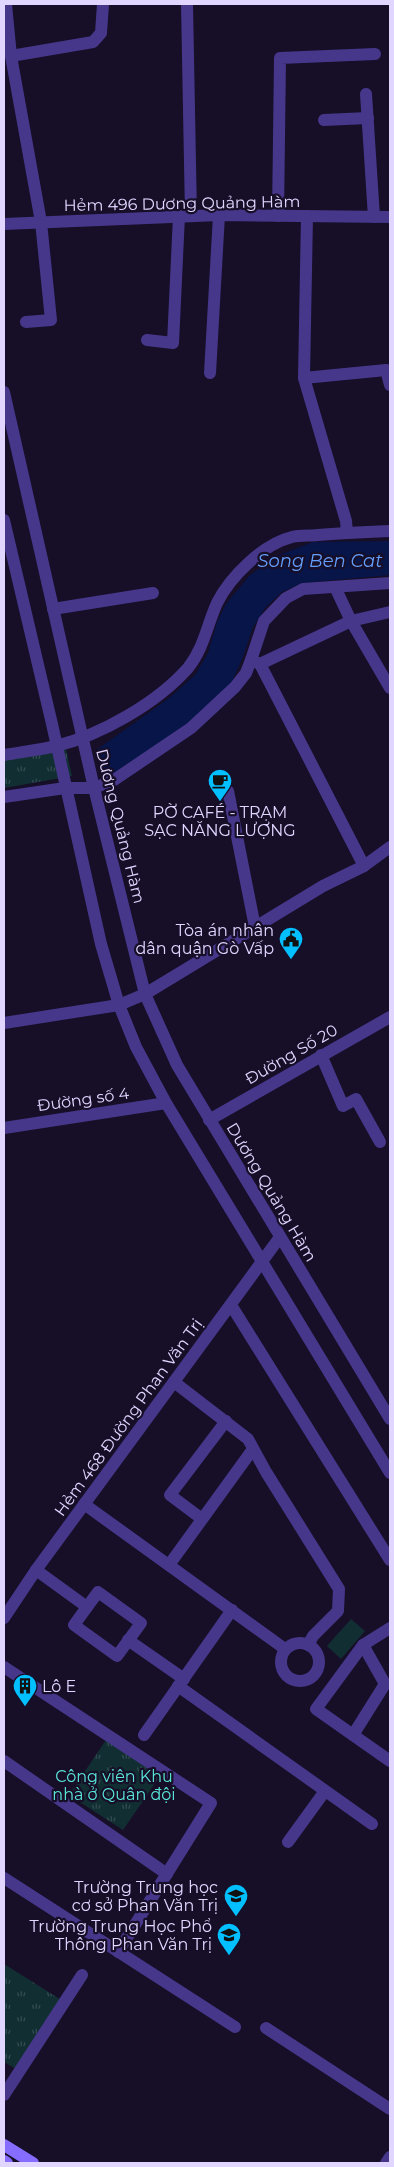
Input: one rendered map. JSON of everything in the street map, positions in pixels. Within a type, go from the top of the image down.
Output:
[{"type":"main road","points":[[4,2145],[33,2163]]},
{"type":"street","points":[[6,4],[11,56],[41,222],[51,320],[26,322]]},
{"type":"street","points":[[11,56],[93,42],[101,33],[103,4]]},
{"type":"street","points":[[147,340],[173,342],[185,216],[187,4]]},
{"type":"street","points":[[278,216],[280,58],[375,54]]},
{"type":"street","points":[[366,94],[374,217]]},
{"type":"street","points":[[324,120],[368,118]]},
{"type":"street","points":[[210,373],[218,215]]},
{"type":"street","name":"Hẻm 496 Dương Quảng Hàm","points":[[4,224],[88,222],[218,215],[390,217]]},
{"type":"street","points":[[307,216],[304,378],[346,522],[347,533]]},
{"type":"street","points":[[304,378],[386,370],[390,386]]},
{"type":"street","name":"Dương Quảng Hàm","points":[[4,392],[94,788],[145,994],[176,1065],[280,1237],[387,1405],[390,1419]]},
{"type":"street","points":[[4,520],[6,540],[52,724],[101,944],[119,1005],[136,1047],[166,1103],[390,1473]]},
{"type":"street","points":[[4,755],[56,746],[83,738],[137,710],[188,668],[198,654],[217,603],[227,586],[250,562],[267,549],[291,537],[390,531]]},
{"type":"street","points":[[364,866],[256,662],[264,620],[286,598],[303,589],[390,583]]},
{"type":"street","points":[[335,587],[351,621],[390,688]]},
{"type":"street","points":[[53,609],[153,593]]},
{"type":"street","points":[[4,797],[65,788],[94,788],[114,780],[198,723],[235,687],[256,662],[351,621],[390,612]]},
{"type":"street","points":[[228,791],[255,927]]},
{"type":"street","points":[[4,1019],[119,1005],[145,994],[322,886],[364,866],[390,847]]},
{"type":"street","name":"Đường Số 20","points":[[209,1120],[390,1017]]},
{"type":"street","points":[[321,1055],[343,1106],[356,1099],[380,1142]]},
{"type":"street","name":"Đường số 4","points":[[4,1128],[166,1103]]},
{"type":"street","name":"Hẻm 468 Đường Phan Văn Trị","points":[[4,1618],[36,1570],[280,1237]]},
{"type":"street","points":[[231,1305],[390,1560]]},
{"type":"street","points":[[174,1382],[248,1439],[339,1589],[338,1611],[313,1636],[308,1645]]},
{"type":"street","points":[[202,1519],[170,1495],[226,1421]]},
{"type":"street","points":[[169,1565],[253,1449]]},
{"type":"street","points":[[84,1504],[285,1649]]},
{"type":"street","points":[[36,1570],[87,1607]]},
{"type":"street","points":[[98,1592],[141,1623],[117,1656],[74,1625],[87,1607],[98,1592]]},
{"type":"street","points":[[144,1735],[232,1610]]},
{"type":"street","points":[[390,1628],[362,1645],[316,1710],[390,1761]]},
{"type":"street","points":[[128,1640],[181,1683],[372,1824]]},
{"type":"street","points":[[296,1643],[308,1645],[317,1654],[318,1667],[316,1673],[305,1681],[292,1680],[280,1666],[282,1654],[285,1649],[296,1643]]},
{"type":"street","points":[[353,1735],[385,1684],[362,1645]]},
{"type":"street","points":[[4,1667],[211,1803],[118,1952]]},
{"type":"street","points":[[316,1673],[333,1686]]},
{"type":"street","points":[[4,1761],[167,1874]]},
{"type":"street","points":[[288,1842],[325,1790]]},
{"type":"street","points":[[4,1878],[235,2027]]},
{"type":"street","points":[[4,2095],[82,1975]]},
{"type":"street","points":[[266,2028],[390,2109]]},
{"type":"street","points":[[386,2163],[390,2157]]},
{"type":"green space","points":[[66,749],[72,776],[4,788],[4,760]]},
{"type":"green space","points":[[351,1619],[365,1631],[341,1659],[327,1646]]},
{"type":"green space","name":"Công viên Khu nhà ở Quân đội","points":[[106,1740],[160,1776],[123,1830],[69,1795]]},
{"type":"green space","points":[[4,1964],[63,2001],[18,2070],[4,2062]]},
{"type":"water","name":"Song Ben Cat","points":[[390,541],[390,575],[302,583],[282,592],[266,607],[253,627],[232,682],[197,719],[107,777],[95,751],[169,698],[195,675],[208,653],[217,622],[226,604],[249,576],[274,557],[313,542]]},
{"type":"place","name":"PỜ CAFÉ - TRẠM SẠC NĂNG LƯỢNG","points":[[220,802]]},
{"type":"place","name":"Tòa án nhân dân quận Gò Vấp","points":[[291,960]]},
{"type":"place","name":"Lô E","points":[[25,1707]]},
{"type":"place","name":"Trường Trung học cơ sở Phan Văn Trị","points":[[236,1917]]},
{"type":"place","name":"Trường Trung Học Phổ Thông Phan Văn Trị","points":[[229,1956]]}]
